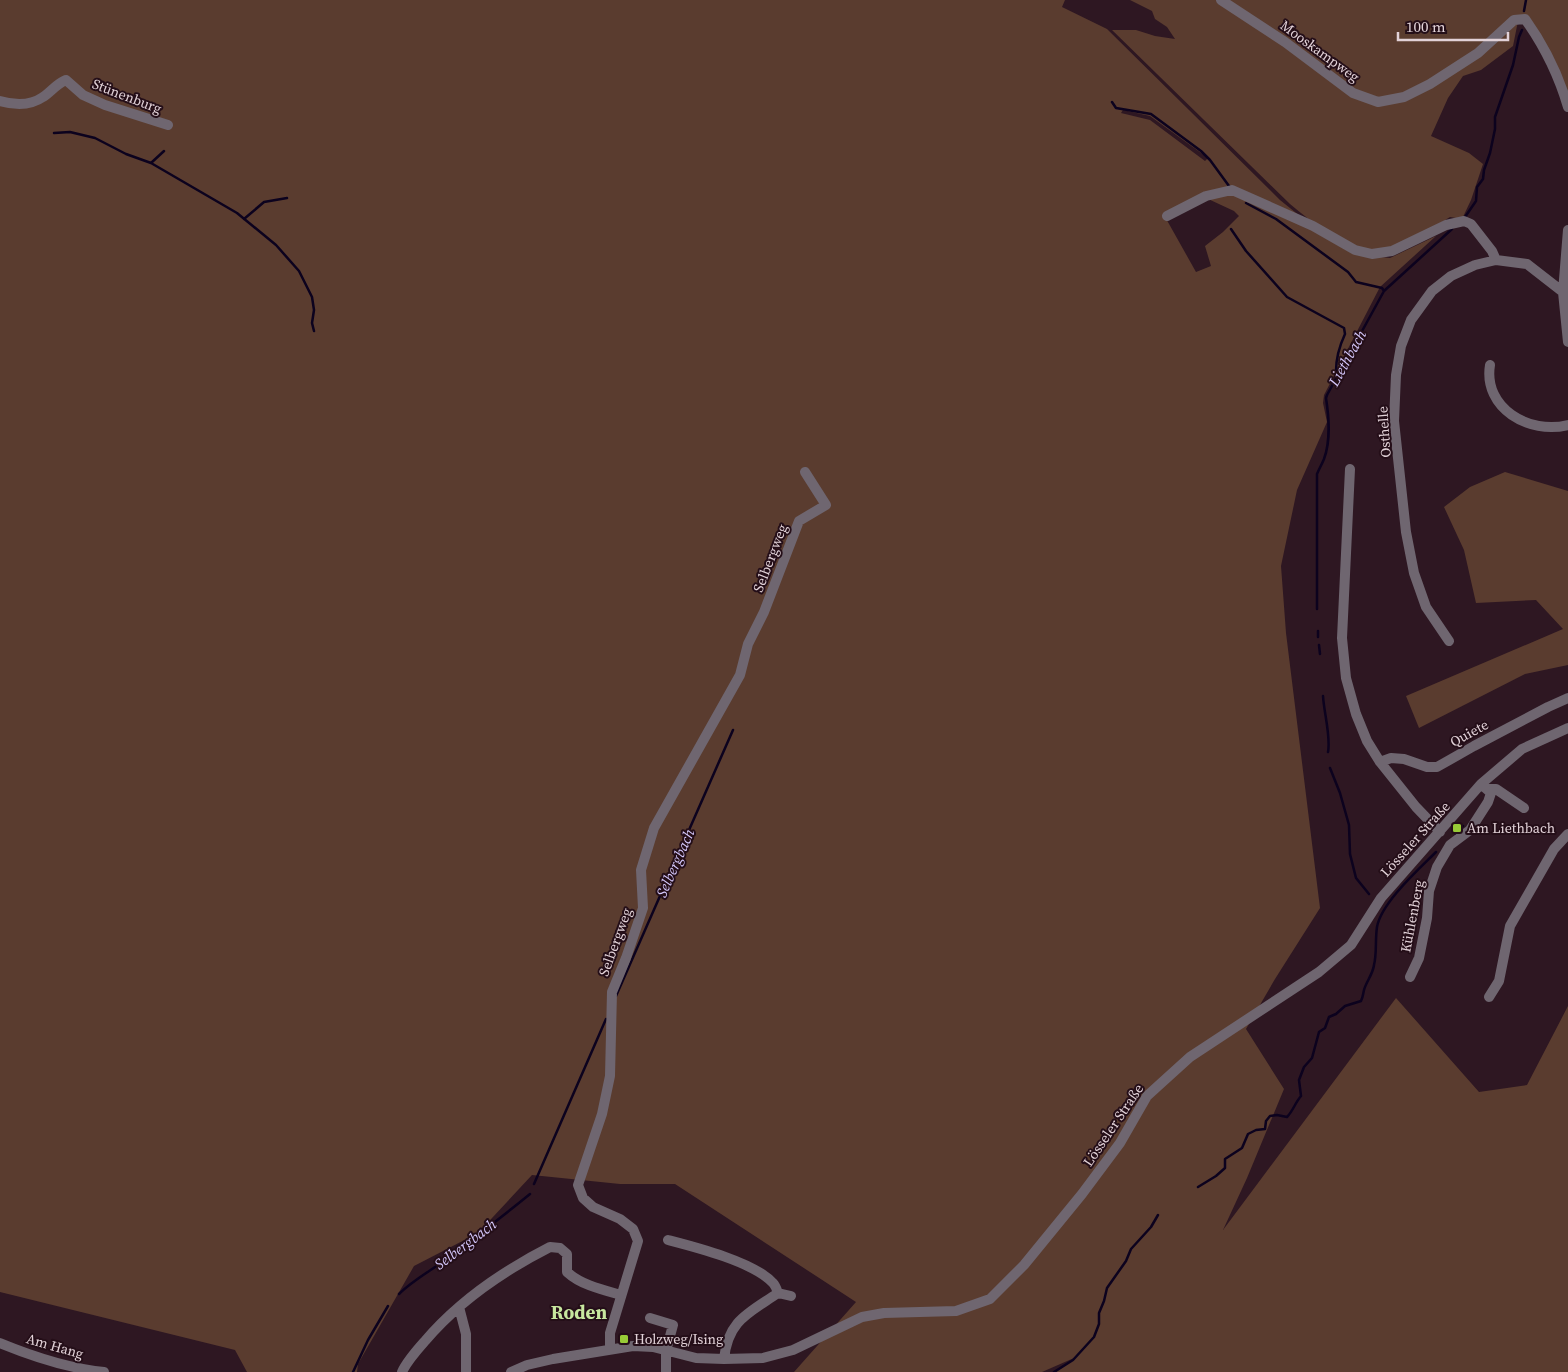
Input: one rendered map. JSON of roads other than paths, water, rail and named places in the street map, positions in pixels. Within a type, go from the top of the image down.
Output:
[{"type":"street","name":"Mooskampweg","points":[[1222,0],[1285,42],[1354,93],[1378,102],[1404,97],[1430,84],[1478,53],[1514,20],[1524,19],[1542,43],[1562,84],[1568,107]]},
{"type":"street","name":"Stünenburg","points":[[0,101],[17,105],[32,102],[42,98],[59,83],[66,80],[83,94],[105,105],[168,125]]},
{"type":"street","points":[[1166,216],[1206,196],[1232,190],[1313,226],[1355,250],[1372,254],[1392,251],[1446,225],[1464,221],[1471,224],[1492,251],[1496,260]]},
{"type":"street","points":[[1568,230],[1563,292],[1568,342]]},
{"type":"street","name":"Osthelle","points":[[1449,641],[1426,606],[1414,572],[1406,532],[1394,421],[1396,375],[1401,346],[1411,320],[1432,291],[1451,276],[1475,265],[1496,260],[1527,264],[1563,292]]},
{"type":"street","points":[[1490,365],[1488,378],[1490,386],[1501,406],[1511,414],[1532,425],[1555,427],[1568,425]]},
{"type":"street","points":[[1350,469],[1342,638],[1346,678],[1356,714],[1367,741],[1380,762],[1416,807],[1440,832]]},
{"type":"street","name":"Selbergweg","points":[[610,1350],[610,1333],[638,1242],[633,1229],[620,1219],[593,1206],[582,1198],[578,1185],[602,1114],[610,1076],[612,992],[643,908],[640,870],[654,828],[740,674],[748,644],[764,612],[799,521],[826,505],[805,472]]},
{"type":"street","name":"Quiete","points":[[1380,762],[1391,758],[1404,759],[1427,767],[1437,767],[1540,711],[1568,698]]},
{"type":"street","name":"Lösseler Straße","points":[[511,1372],[527,1365],[553,1359],[644,1346],[696,1358],[751,1359],[780,1354],[813,1341],[862,1317],[884,1312],[956,1311],[990,1299],[1024,1265],[1082,1194],[1120,1143],[1147,1096],[1190,1057],[1319,972],[1344,952],[1351,945],[1381,898],[1440,832],[1522,749],[1568,728]]},
{"type":"street","points":[[1485,787],[1496,789],[1524,808]]},
{"type":"street","name":"Kühlenberg","points":[[1410,977],[1419,958],[1429,891],[1436,867],[1450,845],[1470,830],[1488,802],[1491,793],[1485,787]]},
{"type":"street","points":[[1489,997],[1499,981],[1510,926],[1554,849],[1568,834]]},
{"type":"street","points":[[668,1240],[713,1252],[754,1270],[773,1283],[778,1293]]},
{"type":"street","points":[[402,1372],[420,1347],[442,1322],[476,1292],[550,1247],[560,1248],[567,1254],[567,1272],[572,1277],[600,1289],[621,1295]]},
{"type":"street","points":[[724,1359],[730,1335],[740,1318],[778,1293],[791,1296]]},
{"type":"street","points":[[459,1307],[466,1334],[466,1372]]},
{"type":"street","points":[[650,1318],[673,1325],[666,1351],[666,1372]]},
{"type":"street","name":"Am Hang","points":[[0,1343],[33,1356],[67,1366],[104,1372]]},
{"type":"waterway","name":"Liethbach","points":[[1524,11],[1526,0]]},
{"type":"waterway","name":"Liethbach","points":[[1465,217],[1476,201],[1477,187],[1483,179],[1495,129],[1495,117],[1513,65],[1522,30]]},
{"type":"waterway","points":[[1112,102],[1116,108],[1151,114],[1201,151],[1229,186]]},
{"type":"waterway","points":[[54,133],[70,132],[95,138],[126,154],[151,163],[237,213],[276,245],[299,271],[312,297],[314,310],[312,323],[314,331]]},
{"type":"waterway","points":[[151,163],[164,151]]},
{"type":"waterway","points":[[244,219],[264,202],[287,198]]},
{"type":"waterway","points":[[1246,203],[1276,219],[1348,272],[1356,282],[1382,288],[1384,291]]},
{"type":"waterway","points":[[1231,229],[1246,251],[1287,297],[1344,328],[1345,334],[1337,361],[1336,371],[1338,374]]},
{"type":"waterway","name":"Liethbach","points":[[1317,609],[1317,474],[1328,444],[1327,395],[1384,291],[1452,229]]},
{"type":"waterway","name":"Liethbach","points":[[1318,631],[1318,637]]},
{"type":"waterway","name":"Liethbach","points":[[1319,645],[1320,654]]},
{"type":"waterway","name":"Liethbach","points":[[1323,696],[1328,732],[1328,752]]},
{"type":"waterway","name":"Selbergbach","points":[[616,996],[733,730]]},
{"type":"waterway","name":"Liethbach","points":[[1330,768],[1340,793],[1349,825],[1350,854],[1356,878],[1369,894]]},
{"type":"waterway","points":[[1456,835],[1463,826]]},
{"type":"waterway","points":[[1198,1187],[1225,1168],[1225,1159],[1242,1148],[1248,1134],[1256,1130],[1265,1129],[1266,1121],[1270,1116],[1287,1117],[1291,1112],[1301,1096],[1299,1080],[1304,1067],[1312,1058],[1319,1032],[1325,1028],[1329,1017],[1345,1006],[1361,1001],[1373,968],[1377,927],[1380,918],[1393,897],[1436,852]]},
{"type":"waterway","name":"Selbergbach","points":[[534,1184],[606,1019]]},
{"type":"waterway","name":"Selbergbach","points":[[399,1294],[530,1194]]},
{"type":"waterway","points":[[1054,1372],[1073,1360],[1094,1337],[1107,1288],[1126,1261],[1131,1249],[1151,1227],[1158,1215]]},
{"type":"waterway","name":"Selbergbach","points":[[353,1372],[368,1340],[388,1306]]},
{"type":"place","name":"Am Liethbach","points":[[1457,828]]},
{"type":"place","name":"Holzweg/Ising","points":[[624,1339]]},
{"type":"district","name":"Roden","points":[[579,1312]]}]
